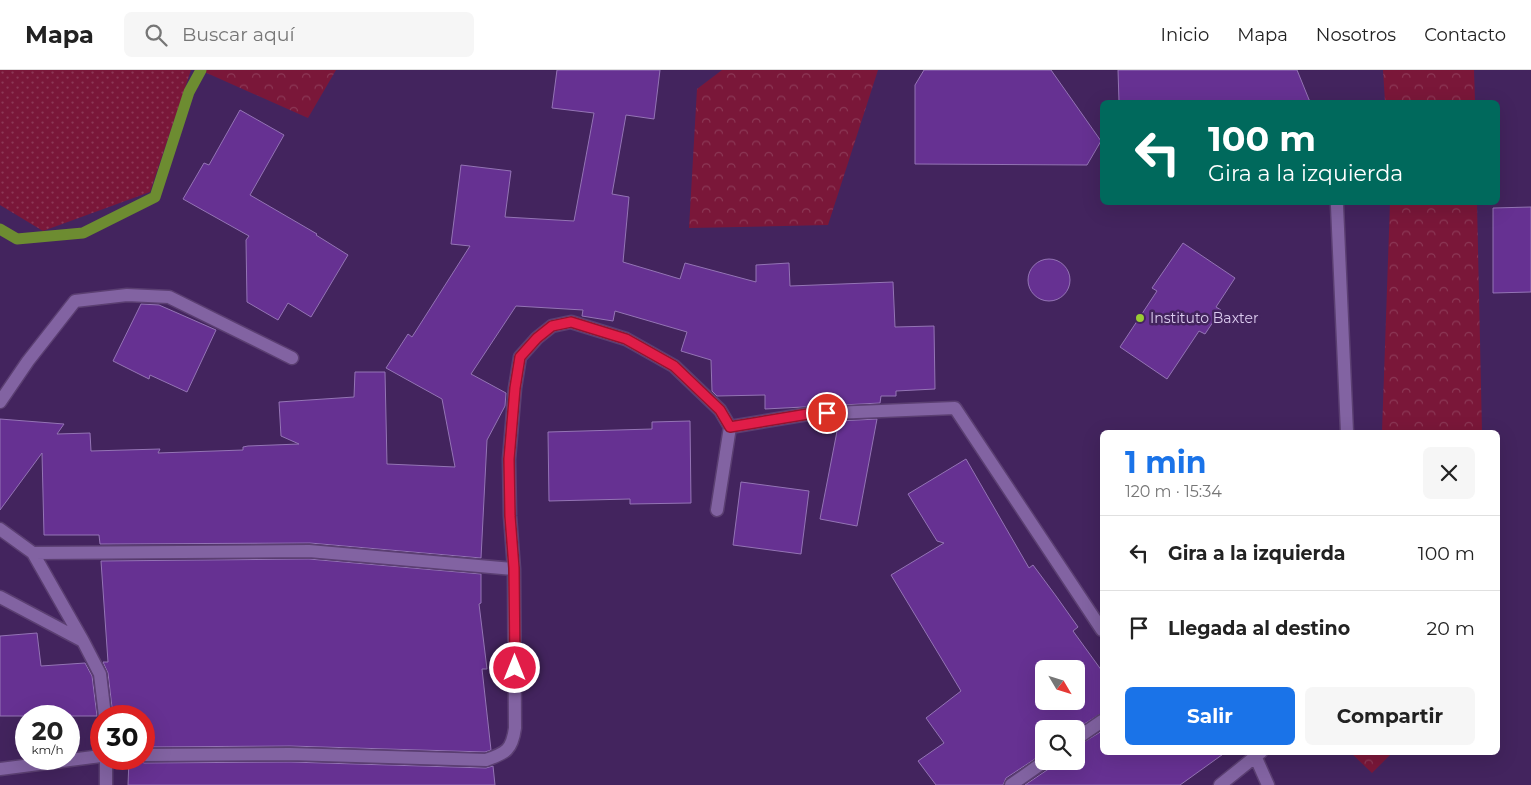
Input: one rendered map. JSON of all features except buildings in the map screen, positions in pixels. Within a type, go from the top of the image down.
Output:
[{"type":"street","points":[[1336,206],[1347,430]]},
{"type":"street","points":[[0,402],[28,361],[75,301],[126,295],[169,297],[292,358]]},
{"type":"street","points":[[155,755],[290,754],[486,760],[503,754],[513,743],[515,728],[514,568],[510,516],[509,459],[515,388],[520,357],[537,338],[552,326],[571,322],[626,339],[674,366],[720,410],[730,427],[717,510]]},
{"type":"street","points":[[730,427],[808,414],[955,408],[1100,627]]},
{"type":"street","points":[[0,529],[33,553],[100,674],[104,705]]},
{"type":"street","points":[[33,553],[310,551],[514,568]]},
{"type":"street","points":[[0,597],[83,641]]},
{"type":"street","points":[[1085,733],[1100,722]]},
{"type":"street","points":[[1220,785],[1259,755],[1268,785]]},
{"type":"street","points":[[0,769],[90,757]]},
{"type":"street","points":[[1011,785],[1035,768]]},
{"type":"street","points":[[106,770],[106,785]]},
{"type":"green space","points":[[0,70],[191,70],[150,192],[43,231],[0,205]]},
{"type":"green space","points":[[200,70],[336,70],[308,118]]},
{"type":"green space","points":[[722,70],[878,70],[828,225],[689,228],[697,89]]},
{"type":"green space","points":[[1383,70],[1474,70],[1475,100],[1385,100]]},
{"type":"green space","points":[[1390,205],[1477,205],[1482,430],[1382,430]]},
{"type":"green space","points":[[1353,755],[1390,755],[1372,773]]},
{"type":"waterway","points":[[0,229],[17,239],[83,233],[155,197],[189,92],[201,70]]},
{"type":"place","name":"Instituto Baxter","points":[[1140,318]]},
{"type":"route","points":[[515,668],[514,568],[510,516],[509,459],[515,388],[520,357],[537,338],[552,326],[571,322],[626,339],[674,366],[720,410],[730,427],[808,414],[827,413]]}]
